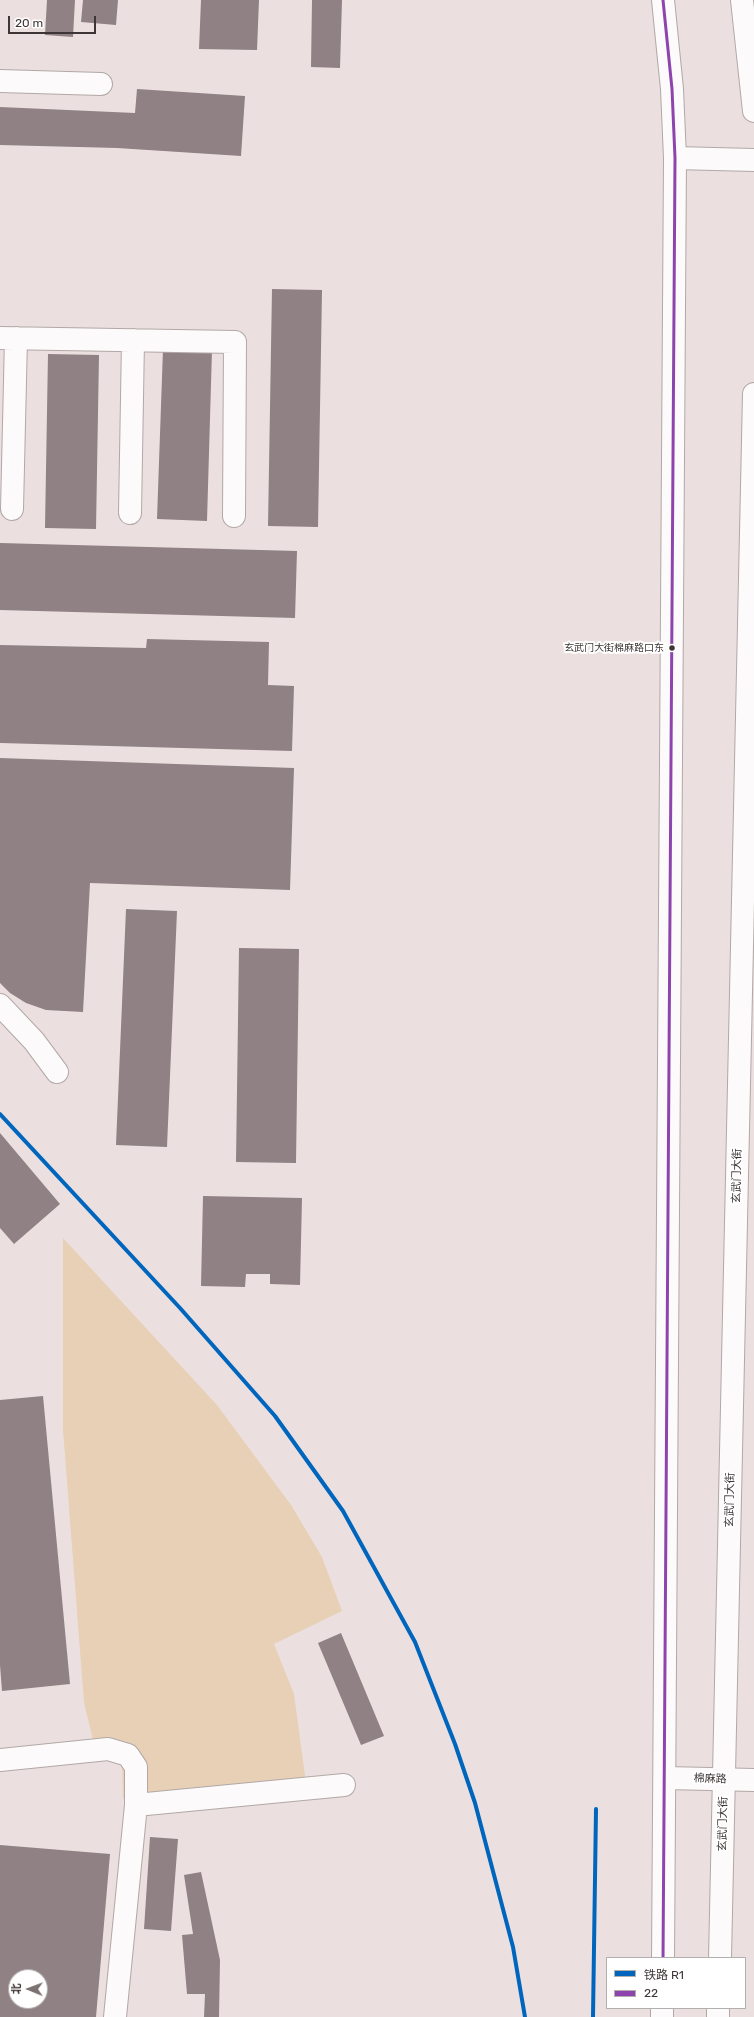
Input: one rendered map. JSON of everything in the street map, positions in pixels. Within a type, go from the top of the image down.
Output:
[{"type":"main road","points":[[663,0],[672,89],[675,158],[663,1957]]},
{"type":"main road","points":[[742,0],[754,111]]},
{"type":"main road","points":[[0,81],[101,84]]},
{"type":"main road","points":[[675,158],[754,160]]},
{"type":"main road","points":[[12,509],[8,338],[235,342],[234,516]]},
{"type":"main road","points":[[130,512],[133,340]]},
{"type":"main road","name":"玄武门大街","points":[[720,1957],[754,394]]},
{"type":"main road","points":[[0,1005],[34,1041],[57,1072]]},
{"type":"main road","points":[[0,1760],[108,1749],[128,1755],[136,1767],[136,1806],[115,2017]]},
{"type":"main road","name":"棉麻路","points":[[665,1778],[754,1780]]},
{"type":"main road","points":[[136,1806],[344,1784]]},
{"type":"shaded area","points":[[63,1238],[217,1405],[291,1505],[322,1557],[342,1611],[274,1644],[294,1694],[306,1783],[123,1798],[122,1761],[95,1748],[84,1703],[63,1430]]},
{"type":"building","points":[[47,0],[75,0],[73,37],[45,35]]},
{"type":"building","points":[[83,0],[118,0],[116,25],[81,22]]},
{"type":"building","points":[[201,0],[259,0],[257,50],[199,49]]},
{"type":"building","points":[[312,0],[342,0],[340,68],[311,67]]},
{"type":"building","points":[[137,89],[245,96],[241,156],[117,148],[0,145],[0,107],[135,113]]},
{"type":"building","points":[[272,289],[322,290],[318,527],[268,526]]},
{"type":"building","points":[[163,349],[212,350],[207,521],[157,519]]},
{"type":"building","points":[[48,354],[99,355],[96,529],[45,528]]},
{"type":"building","points":[[0,543],[297,551],[295,618],[0,610]]},
{"type":"building","points":[[147,639],[269,642],[268,685],[294,686],[292,751],[0,743],[0,645],[146,648]]},
{"type":"building","points":[[0,758],[294,768],[290,890],[90,883],[83,1012],[46,1010],[26,1003],[10,993],[0,983]]},
{"type":"building","points":[[126,909],[177,911],[167,1147],[116,1145]]},
{"type":"building","points":[[239,948],[299,949],[296,1163],[236,1162]]},
{"type":"building","points":[[0,1133],[60,1204],[14,1244],[0,1228]]},
{"type":"building","points":[[203,1196],[302,1198],[300,1285],[270,1284],[270,1274],[246,1274],[245,1287],[201,1286]]},
{"type":"building","points":[[43,1396],[70,1684],[2,1691],[0,1665],[0,1400]]},
{"type":"building","points":[[341,1633],[384,1736],[361,1745],[318,1643]]},
{"type":"building","points":[[150,1837],[178,1839],[171,1931],[144,1929]]},
{"type":"building","points":[[0,1845],[110,1854],[96,2017],[0,2017]]},
{"type":"building","points":[[201,1872],[220,1960],[219,2017],[204,2017],[205,1994],[187,1994],[182,1935],[193,1934],[184,1875]]},
{"type":"rail line","name":"R1","points":[[0,1114],[180,1308],[275,1416],[343,1511],[415,1642],[455,1744],[475,1803],[513,1947],[525,2017]]},
{"type":"rail line","name":"R1","points":[[593,2017],[596,1809]]},
{"type":"transit line","name":"22","points":[[663,0],[672,89],[675,158],[663,1957]]},
{"type":"place","name":"玄武门大街棉麻路口东","points":[[672,648]]}]
